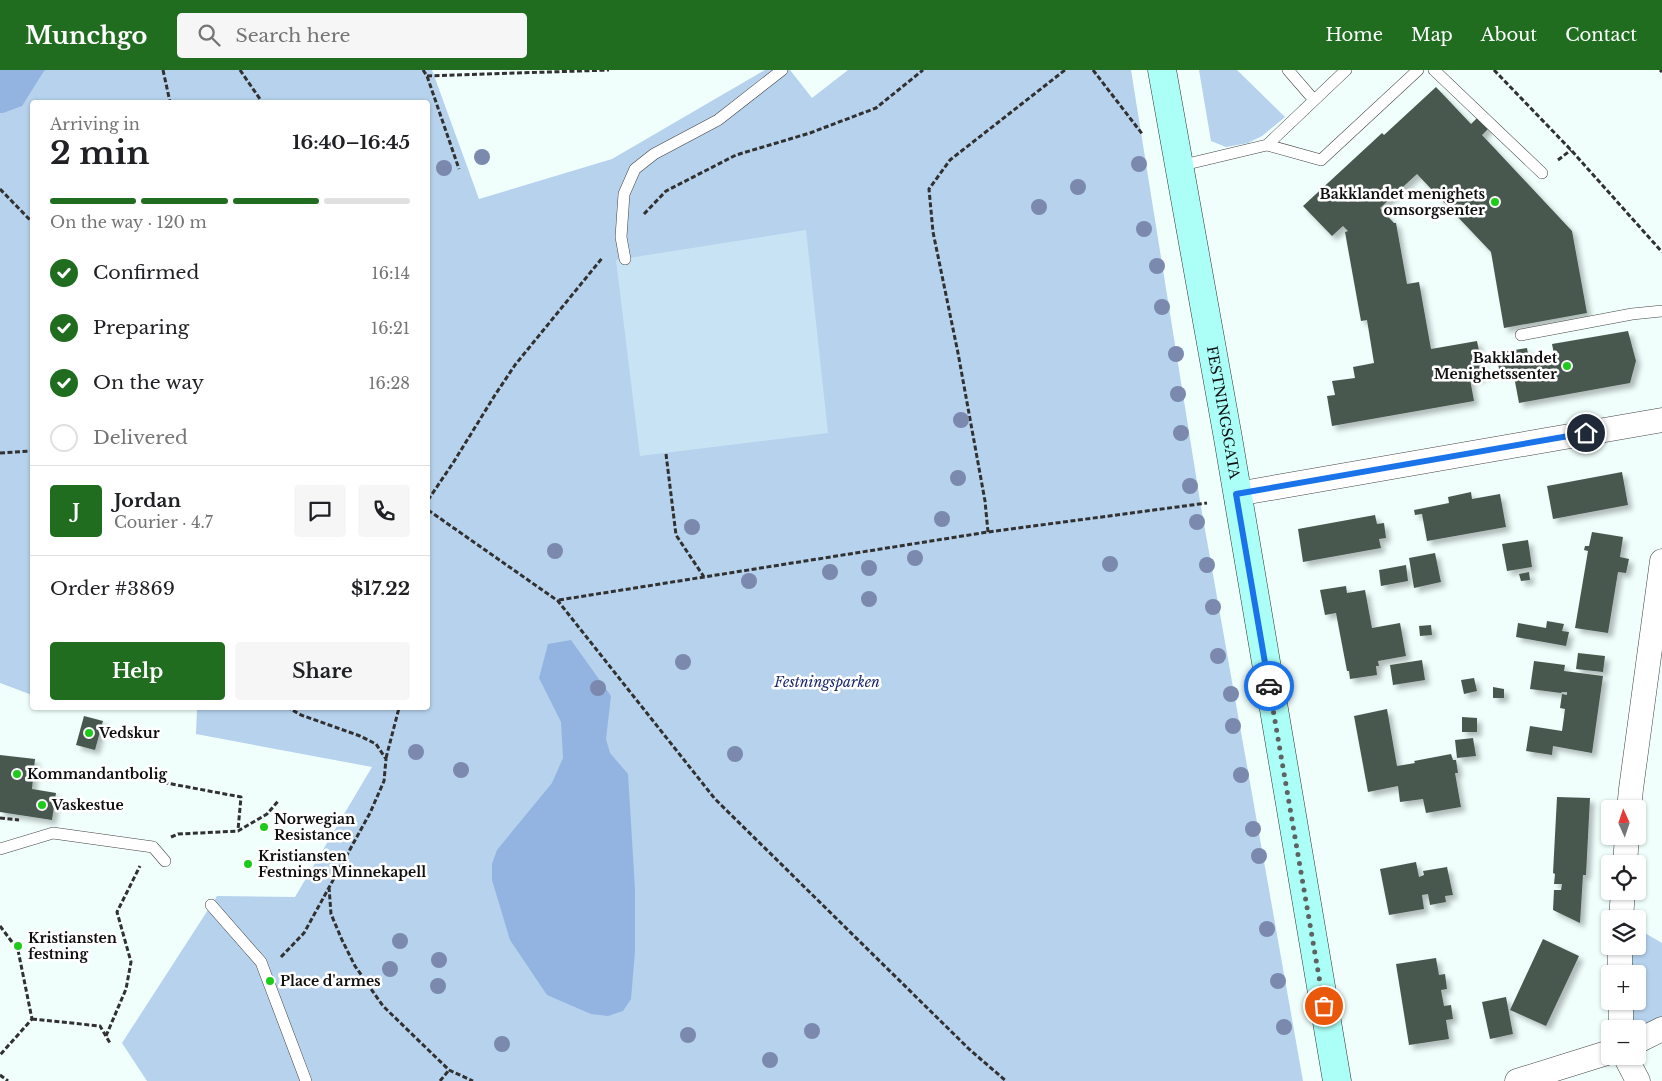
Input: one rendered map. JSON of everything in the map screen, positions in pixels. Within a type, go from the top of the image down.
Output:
[{"type":"main road","name":"FESTNINGSGATA","points":[[1162,70],[1337,1081]]},
{"type":"street","points":[[1236,494],[1662,420]]},
{"type":"street","points":[[1630,800],[1662,561]]},
{"type":"street","points":[[1646,1037],[1662,1029]]},
{"type":"street","points":[[1517,1081],[1601,1055]]},
{"type":"street","points":[[1630,1065],[1638,1081]]},
{"type":"lane","points":[[625,259],[621,237],[624,194],[635,169],[654,154],[718,120],[782,70]]},
{"type":"lane","points":[[1288,70],[1314,100]]},
{"type":"lane","points":[[1179,166],[1267,144],[1346,70]]},
{"type":"lane","points":[[1267,144],[1321,160],[1418,70]]},
{"type":"lane","points":[[1434,70],[1542,173]]},
{"type":"lane","points":[[1521,335],[1632,314],[1662,311]]},
{"type":"lane","points":[[0,849],[53,833],[152,847],[165,861]]},
{"type":"lane","points":[[210,905],[261,962],[306,1081]]},
{"type":"path","points":[[163,70],[170,100]]},
{"type":"path","points":[[240,70],[261,100]]},
{"type":"path","points":[[423,70],[427,76],[459,169]]},
{"type":"path","points":[[427,76],[608,70]]},
{"type":"path","points":[[430,497],[515,365],[621,237],[666,191],[736,155],[810,133],[876,108],[923,70]]},
{"type":"path","points":[[988,532],[985,501],[958,353],[933,232],[929,189],[950,160],[1065,70]]},
{"type":"path","points":[[1093,70],[1145,137]]},
{"type":"path","points":[[1494,70],[1570,150],[1662,252]]},
{"type":"path","points":[[0,189],[30,220]]},
{"type":"path","points":[[0,454],[30,451]]},
{"type":"path","points":[[666,454],[676,536],[704,577]]},
{"type":"path","points":[[558,600],[988,532],[1208,503]]},
{"type":"path","points":[[430,511],[558,600],[715,799],[969,1049],[1006,1081]]},
{"type":"path","points":[[293,710],[376,744],[386,759]]},
{"type":"path","points":[[261,962],[279,959],[304,933],[370,812],[384,781],[386,759],[398,710]]},
{"type":"path","points":[[162,777],[161,782],[241,797],[238,831]]},
{"type":"path","points":[[106,1036],[126,989],[131,962],[117,912],[138,869],[152,847],[178,834],[238,831],[268,814],[279,800]]},
{"type":"path","points":[[329,886],[332,914],[342,940],[355,966],[383,1006],[449,1070],[473,1081]]},
{"type":"path","points":[[0,926],[18,950],[32,1019]]},
{"type":"path","points":[[32,1019],[100,1026],[110,1043]]},
{"type":"path","points":[[0,1054],[32,1019]]},
{"type":"path","points":[[440,1081],[449,1070]]},
{"type":"path","points":[[0,1075],[8,1081]]},
{"type":"green space","name":"Festningsparken","points":[[0,70],[432,70],[479,199],[612,159],[765,70],[790,70],[812,98],[848,70],[1131,70],[1201,507],[1303,1081],[147,1081],[122,1043],[217,896],[295,897],[372,767],[196,734],[197,710],[430,710],[430,100],[30,100],[30,694],[0,683]]},
{"type":"green space","points":[[1199,70],[1237,70],[1285,117],[1262,136],[1248,143],[1226,147],[1211,141]]},
{"type":"green space","points":[[1646,934],[1662,943],[1662,1029],[1646,1029],[1646,1020],[1621,1020],[1621,1010],[1646,1010],[1646,965],[1620,965],[1620,955],[1646,955]]},
{"type":"shaded area","points":[[0,70],[46,70],[22,106],[0,113]]},
{"type":"shaded area","points":[[806,230],[828,433],[640,456],[616,260]]},
{"type":"shaded area","points":[[571,640],[611,696],[606,739],[610,753],[628,774],[635,889],[635,951],[631,999],[623,1011],[608,1016],[591,1014],[547,995],[510,940],[492,880],[492,864],[497,850],[552,783],[563,758],[561,722],[539,678],[548,644]]},
{"type":"building","points":[[1436,87],[1471,124],[1478,117],[1489,128],[1482,135],[1572,231],[1587,313],[1504,328],[1491,252],[1417,174],[1380,208],[1396,223],[1407,284],[1419,282],[1431,349],[1477,341],[1483,370],[1481,371],[1482,377],[1470,379],[1474,401],[1332,426],[1327,396],[1335,395],[1332,381],[1355,378],[1353,367],[1374,363],[1367,320],[1361,321],[1345,232],[1348,231],[1343,226],[1332,236],[1303,206],[1382,133],[1384,135]]},
{"type":"building","name":"Bakklandet Menighetssenter","points":[[1628,331],[1636,361],[1630,383],[1519,403],[1513,371],[1500,374],[1496,353],[1527,348],[1529,359],[1554,354],[1552,344]]},
{"type":"building","points":[[1622,472],[1628,505],[1553,519],[1547,486]]},
{"type":"building","points":[[1471,492],[1472,499],[1500,494],[1506,527],[1427,541],[1422,514],[1415,515],[1414,510],[1449,503],[1448,497]]},
{"type":"building","points":[[1375,515],[1377,524],[1384,523],[1386,538],[1379,539],[1381,548],[1303,562],[1298,529]]},
{"type":"building","points":[[1592,532],[1623,537],[1620,557],[1629,559],[1626,573],[1618,572],[1608,633],[1575,628],[1588,551],[1584,550],[1585,546],[1589,546]]},
{"type":"building","points":[[1528,540],[1532,567],[1507,571],[1502,544]]},
{"type":"building","points":[[1435,553],[1441,582],[1414,588],[1409,558]]},
{"type":"building","points":[[1406,565],[1408,581],[1381,586],[1379,570]]},
{"type":"building","points":[[1529,572],[1530,580],[1521,581],[1519,574]]},
{"type":"building","points":[[1346,586],[1347,593],[1365,590],[1372,628],[1400,623],[1406,656],[1378,661],[1379,666],[1376,666],[1377,675],[1350,679],[1336,613],[1325,615],[1320,590]]},
{"type":"building","points":[[1547,621],[1564,624],[1562,631],[1569,632],[1566,646],[1516,637],[1518,623],[1546,628]]},
{"type":"building","points":[[1431,625],[1432,635],[1420,636],[1419,626]]},
{"type":"building","points":[[1578,653],[1605,656],[1603,672],[1576,669]]},
{"type":"building","points":[[1422,660],[1425,680],[1393,685],[1390,665]]},
{"type":"building","points":[[1534,661],[1565,665],[1564,671],[1603,676],[1592,753],[1553,746],[1552,755],[1526,751],[1530,726],[1562,731],[1565,709],[1560,708],[1562,694],[1567,695],[1567,692],[1530,689]]},
{"type":"building","points":[[1474,678],[1477,691],[1464,694],[1461,680]]},
{"type":"building","points":[[1493,687],[1504,689],[1504,698],[1493,698]]},
{"type":"building","points":[[1387,709],[1397,766],[1451,754],[1453,760],[1456,760],[1458,773],[1455,773],[1461,807],[1426,813],[1423,799],[1400,802],[1398,786],[1368,792],[1354,716]]},
{"type":"building","name":"Vedskur","points":[[84,716],[103,721],[95,750],[76,745]]},
{"type":"building","points":[[1462,717],[1477,718],[1477,732],[1462,732]]},
{"type":"building","points":[[1473,738],[1476,756],[1457,758],[1455,740]]},
{"type":"building","name":"Kommandantbolig","points":[[0,755],[35,759],[32,789],[56,793],[52,820],[0,812]]},
{"type":"building","points":[[1557,797],[1590,798],[1586,875],[1583,875],[1580,923],[1553,910],[1554,890],[1561,890],[1562,884],[1554,884],[1555,874],[1553,873]]},
{"type":"building","points":[[1416,862],[1419,877],[1424,875],[1423,871],[1447,867],[1453,895],[1445,896],[1446,902],[1430,905],[1428,894],[1422,895],[1424,909],[1389,915],[1380,869]]},
{"type":"building","points":[[1543,939],[1579,956],[1546,1026],[1510,1010]]},
{"type":"building","points":[[1436,958],[1439,975],[1445,974],[1447,989],[1441,990],[1444,1006],[1451,1005],[1453,1019],[1446,1020],[1449,1039],[1409,1045],[1396,964]]},
{"type":"building","points":[[1506,997],[1513,1034],[1490,1039],[1482,1002]]},
{"type":"way so far","points":[[1269,686],[1324,1006]]},
{"type":"place","name":"Bakklandet menighets omsorgsenter","points":[[1495,202]]},
{"type":"place","name":"Bakklandet Menighetssenter","points":[[1567,366]]},
{"type":"place","name":"Vedskur","points":[[89,733]]},
{"type":"place","name":"Kommandantbolig","points":[[17,774]]},
{"type":"place","name":"Vaskestue","points":[[42,805]]},
{"type":"place","name":"Norwegian Resistance","points":[[264,827]]},
{"type":"place","name":"Kristiansten Festnings Minnekapell","points":[[248,864]]},
{"type":"place","name":"Kristiansten festning","points":[[18,946]]},
{"type":"place","name":"Place d'armes","points":[[270,981]]},
{"type":"route","points":[[1269,686],[1236,494],[1586,433]]}]
